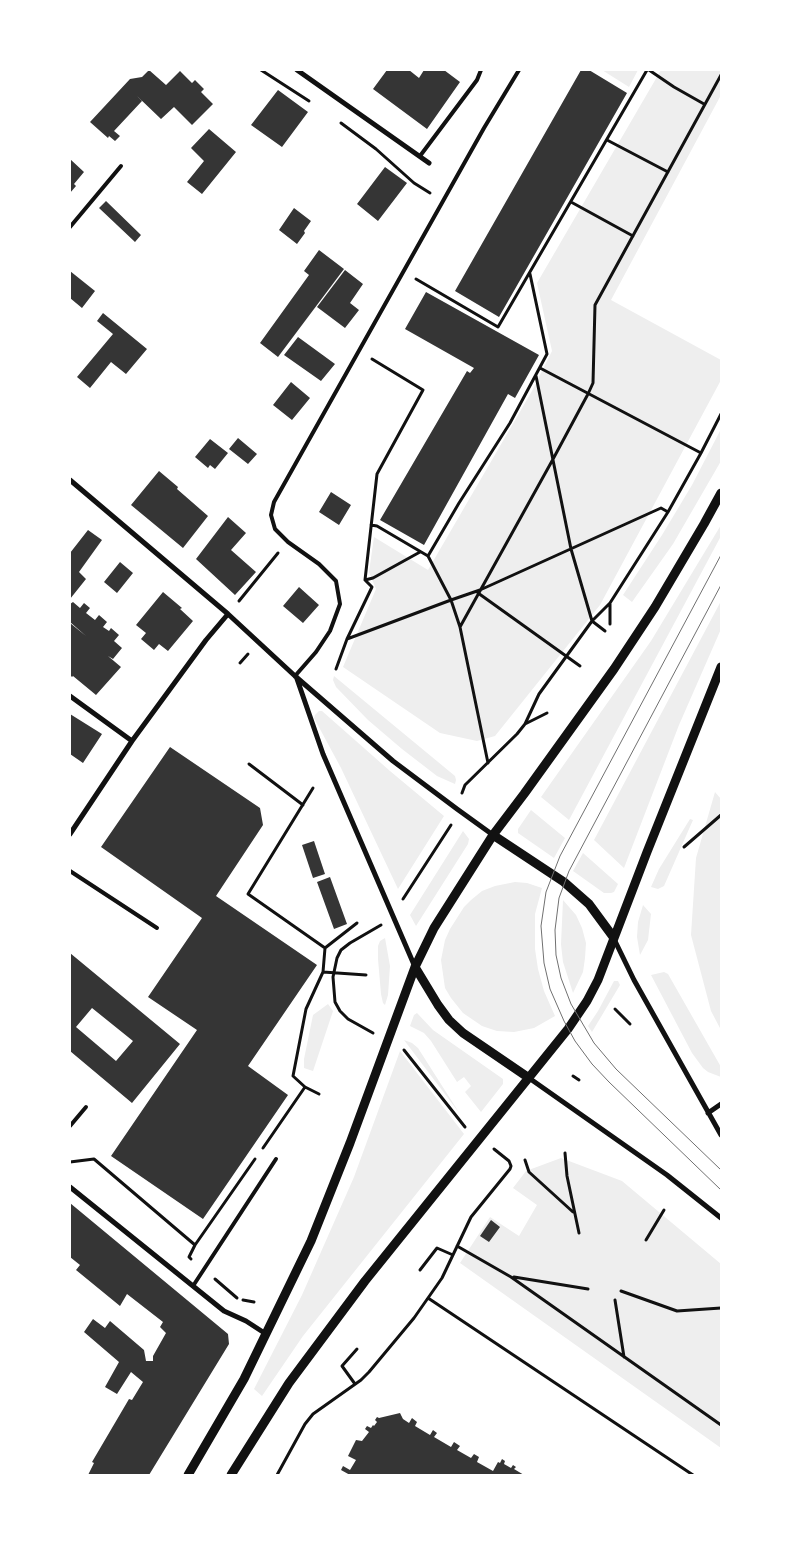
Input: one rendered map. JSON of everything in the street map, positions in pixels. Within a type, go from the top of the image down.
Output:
[{"type":"street","points":[[297,70],[428,163]]},
{"type":"street","points":[[70,480],[228,614],[295,676],[393,761],[456,809],[564,882],[589,904],[614,938],[634,980],[721,1135]]},
{"type":"street","points":[[188,1475],[244,1379],[311,1241],[350,1143],[415,967],[438,920],[493,834],[614,669],[655,607],[721,493]]},
{"type":"street","points":[[70,834],[132,742],[206,640],[228,614]]},
{"type":"street","points":[[232,1475],[289,1383],[365,1281],[568,1029],[587,1001],[598,980],[646,852],[717,686],[721,667]]},
{"type":"street","points":[[295,676],[323,754],[391,914],[415,967],[449,1020],[463,1033],[667,1175],[721,1218]]},
{"type":"street","points":[[70,696],[132,742]]},
{"type":"street","points":[[708,1113],[721,1104]]},
{"type":"street","points":[[70,1187],[224,1311],[246,1320],[266,1335]]},
{"type":"lane","points":[[420,156],[477,80],[481,70]]},
{"type":"lane","points":[[295,676],[330,632],[340,604],[336,581],[319,564],[288,542],[275,529],[272,515],[274,502],[484,128],[519,70]]},
{"type":"lane","points":[[70,226],[121,166]]},
{"type":"lane","points":[[70,871],[157,928]]},
{"type":"lane","points":[[70,1126],[86,1107]]},
{"type":"lane","points":[[193,1286],[276,1159]]},
{"type":"path","points":[[262,70],[316,105]]},
{"type":"path","points":[[411,276],[498,327],[648,70],[704,104]]},
{"type":"path","points":[[460,627],[588,394],[592,383],[595,305],[721,75]]},
{"type":"path","points":[[338,122],[376,149],[414,183]]},
{"type":"path","points":[[607,140],[668,172]]},
{"type":"path","points":[[571,202],[633,236]]},
{"type":"path","points":[[428,556],[510,423],[547,354],[530,274]]},
{"type":"path","points":[[365,580],[377,474],[423,390],[367,357]]},
{"type":"path","points":[[540,368],[701,454]]},
{"type":"path","points":[[536,376],[571,549],[592,621],[606,630]]},
{"type":"path","points":[[277,1475],[305,1424],[313,1414],[361,1380],[377,1363],[428,1298],[442,1278],[467,1224],[511,1166],[509,1161],[467,1130],[401,1045],[355,1024],[344,1016],[335,1002],[333,983],[339,953],[350,943],[362,938],[381,925],[403,900],[453,822],[465,785],[510,741],[524,724],[539,694],[566,656],[592,621],[610,604],[668,512],[721,414]]},
{"type":"path","points":[[347,639],[479,591],[662,508],[668,512]]},
{"type":"path","points":[[371,525],[377,526],[428,556],[451,600],[460,627],[488,762]]},
{"type":"path","points":[[239,601],[288,542]]},
{"type":"path","points":[[365,580],[373,578],[420,552]]},
{"type":"path","points":[[336,669],[347,639],[372,587],[365,580]]},
{"type":"path","points":[[479,591],[580,666]]},
{"type":"path","points":[[610,604],[610,624]]},
{"type":"path","points":[[524,724],[547,713]]},
{"type":"path","points":[[249,764],[303,805]]},
{"type":"path","points":[[313,788],[248,894],[325,948]]},
{"type":"path","points":[[684,847],[721,815]]},
{"type":"path","points":[[319,1094],[305,1087],[293,1076],[306,1009],[323,972],[325,948],[358,923]]},
{"type":"path","points":[[323,972],[366,975]]},
{"type":"path","points":[[615,1009],[630,1024]]},
{"type":"path","points":[[573,1076],[579,1080]]},
{"type":"path","points":[[261,1150],[305,1087]]},
{"type":"path","points":[[565,1152],[567,1176],[579,1234]]},
{"type":"path","points":[[70,1162],[94,1159],[195,1245],[256,1158]]},
{"type":"path","points":[[526,1160],[529,1172],[574,1212]]},
{"type":"path","points":[[646,1240],[664,1210]]},
{"type":"path","points":[[458,1246],[511,1276],[721,1425]]},
{"type":"path","points":[[420,1270],[438,1248],[453,1255]]},
{"type":"path","points":[[511,1276],[588,1289]]},
{"type":"path","points":[[621,1291],[677,1311],[721,1308]]},
{"type":"path","points":[[428,1298],[548,1376],[693,1475]]},
{"type":"path","points":[[615,1300],[624,1357]]},
{"type":"path","points":[[355,1384],[342,1366],[357,1349]]},
{"type":"shaded area","points":[[602,70],[638,70],[629,87]]},
{"type":"shaded area","points":[[661,70],[721,70],[721,95],[611,300],[721,360],[721,380],[600,605],[495,736],[477,741],[440,733],[343,667],[376,589],[369,572],[374,537],[428,570],[532,391],[552,351],[537,283]]},
{"type":"shaded area","points":[[721,429],[721,461],[673,544],[632,602],[623,595],[692,485]]},
{"type":"shaded area","points":[[721,525],[721,536],[569,820],[541,797],[651,641]]},
{"type":"shaded area","points":[[721,601],[721,629],[679,725],[624,868],[594,840]]},
{"type":"shaded area","points":[[334,676],[455,776],[455,784],[437,776],[368,720],[336,687],[333,680]]},
{"type":"shaded area","points":[[319,711],[322,711],[444,816],[398,889],[341,768],[314,718]]},
{"type":"shaded area","points":[[715,792],[721,799],[721,1030],[711,1011],[691,935],[696,858]]},
{"type":"shaded area","points":[[531,810],[565,838],[554,858],[518,833],[518,829]]},
{"type":"shaded area","points":[[690,819],[693,820],[664,886],[658,889],[651,887],[659,869]]},
{"type":"shaded area","points":[[463,831],[469,839],[468,844],[416,926],[410,915]]},
{"type":"shaded area","points":[[583,853],[618,884],[614,892],[604,893],[573,871]]},
{"type":"shaded area","points":[[515,882],[527,883],[542,888],[535,914],[535,949],[544,991],[555,1016],[534,1028],[514,1032],[497,1031],[482,1026],[463,1013],[451,998],[445,988],[441,960],[445,940],[464,907],[482,891]]},
{"type":"shaded area","points":[[563,900],[576,915],[586,943],[583,972],[573,993],[563,962],[561,944]]},
{"type":"shaded area","points":[[643,905],[651,914],[648,940],[640,955],[637,937],[638,922]]},
{"type":"shaded area","points":[[385,938],[390,966],[388,995],[385,1005],[381,994],[378,946],[380,941]]},
{"type":"shaded area","points":[[664,972],[668,974],[721,1067],[721,1077],[703,1068],[692,1053],[651,975]]},
{"type":"shaded area","points":[[614,981],[618,981],[620,985],[592,1032],[588,1026]]},
{"type":"shaded area","points":[[328,1004],[333,1011],[313,1071],[304,1068],[304,1059],[313,1015]]},
{"type":"shaded area","points":[[417,1013],[433,1030],[503,1079],[503,1084],[481,1112],[465,1092],[471,1086],[464,1077],[457,1082],[431,1041],[424,1033],[410,1026],[414,1015]]},
{"type":"shaded area","points":[[404,1040],[418,1048],[460,1114]]},
{"type":"shaded area","points":[[400,1051],[464,1134],[303,1336],[262,1396],[254,1389],[302,1295],[354,1177]]},
{"type":"shaded area","points":[[561,1158],[622,1181],[721,1264],[721,1448],[460,1263],[490,1217],[519,1236],[537,1205],[513,1188],[526,1171]]},
{"type":"building","points":[[149,70],[166,85],[180,71],[192,83],[195,80],[204,89],[201,92],[213,104],[192,125],[174,107],[161,119],[137,96],[142,101],[114,131],[120,136],[115,141],[109,136],[108,138],[90,122],[130,79],[142,77]]},
{"type":"building","points":[[387,70],[409,70],[419,78],[424,70],[444,70],[460,82],[427,129],[373,89]]},
{"type":"building","points":[[581,70],[589,70],[627,93],[499,317],[455,291]]},
{"type":"building","points":[[278,90],[308,112],[282,147],[251,125]]},
{"type":"building","points":[[209,129],[236,152],[202,194],[187,182],[204,161],[191,148]]},
{"type":"building","points":[[70,159],[84,172],[74,184],[76,186],[70,193]]},
{"type":"building","points":[[385,167],[407,183],[378,221],[357,204]]},
{"type":"building","points":[[106,201],[141,235],[135,242],[99,208]]},
{"type":"building","points":[[294,208],[311,221],[297,244],[279,230]]},
{"type":"building","points":[[319,250],[344,269],[278,357],[260,343],[309,275],[304,271]]},
{"type":"building","points":[[345,270],[363,284],[350,303],[359,310],[345,328],[317,307]]},
{"type":"building","points":[[70,271],[95,291],[82,308],[70,298]]},
{"type":"building","points":[[426,292],[539,355],[515,398],[508,394],[424,545],[380,520],[467,371],[470,373],[474,368],[405,329]]},
{"type":"building","points":[[103,313],[147,349],[126,374],[111,362],[90,388],[77,377],[113,334],[97,321]]},
{"type":"building","points":[[298,337],[335,364],[321,381],[284,355]]},
{"type":"building","points":[[291,382],[310,398],[292,420],[273,405]]},
{"type":"building","points":[[238,438],[257,454],[248,464],[229,449]]},
{"type":"building","points":[[210,439],[228,453],[215,469],[210,465],[208,468],[195,457]]},
{"type":"building","points":[[159,471],[208,516],[183,548],[131,505]]},
{"type":"building","points":[[331,492],[351,505],[339,525],[319,512]]},
{"type":"building","points":[[228,517],[246,533],[231,550],[256,572],[235,595],[196,559]]},
{"type":"building","points":[[88,530],[102,540],[79,572],[86,579],[70,599],[70,553]]},
{"type":"building","points":[[120,562],[133,573],[117,593],[104,582]]},
{"type":"building","points":[[299,587],[319,605],[303,623],[283,606]]},
{"type":"building","points":[[163,592],[182,608],[180,609],[193,621],[168,651],[159,644],[154,650],[141,639],[146,633],[136,625]]},
{"type":"building","points":[[73,602],[80,608],[84,603],[90,608],[86,613],[95,620],[99,615],[107,622],[103,627],[109,631],[111,628],[119,635],[114,641],[122,648],[113,659],[108,656],[121,667],[96,695],[70,675],[70,623],[86,636],[70,622],[70,604]]},
{"type":"building","points":[[70,714],[102,734],[83,763],[70,754]]},
{"type":"building","points":[[170,747],[260,808],[263,825],[216,896],[317,965],[248,1066],[288,1095],[203,1219],[111,1156],[197,1030],[148,997],[202,918],[101,847]]},
{"type":"building","points":[[314,841],[325,874],[313,878],[302,845]]},
{"type":"building","points":[[330,877],[347,924],[334,929],[317,882]]},
{"type":"building","points":[[70,953],[180,1044],[132,1103],[70,1051]],"holes":[[[92,1008],[133,1041],[116,1061],[76,1027]]]},
{"type":"building","points":[[70,1203],[228,1334],[229,1344],[149,1475],[88,1475],[94,1463],[92,1462],[129,1399],[132,1400],[143,1382],[131,1372],[117,1394],[105,1387],[119,1362],[84,1332],[93,1319],[105,1328],[110,1321],[144,1350],[146,1361],[153,1361],[153,1356],[166,1333],[160,1327],[163,1322],[127,1294],[120,1306],[76,1270],[80,1265],[70,1257]]},
{"type":"building","points":[[491,1220],[500,1227],[489,1242],[480,1236]]},
{"type":"building","points":[[400,1413],[403,1419],[409,1423],[412,1418],[417,1422],[415,1426],[430,1435],[433,1430],[437,1433],[434,1437],[451,1447],[454,1442],[460,1446],[457,1450],[471,1458],[474,1454],[479,1457],[477,1462],[493,1471],[502,1459],[505,1461],[504,1464],[511,1468],[513,1465],[516,1467],[514,1469],[524,1475],[350,1475],[341,1470],[343,1466],[350,1470],[356,1460],[348,1456],[356,1440],[362,1441],[369,1432],[365,1429],[367,1426],[371,1428],[374,1426],[377,1422],[375,1420],[377,1417]]},
{"type":"tram line","points":[[721,555],[560,856],[546,892],[541,926],[544,963],[550,989],[575,1041],[592,1064],[609,1082],[721,1190]]},
{"type":"tram line","points":[[721,585],[569,871],[559,898],[555,930],[556,955],[561,978],[571,1004],[594,1043],[616,1069],[721,1170]]}]
